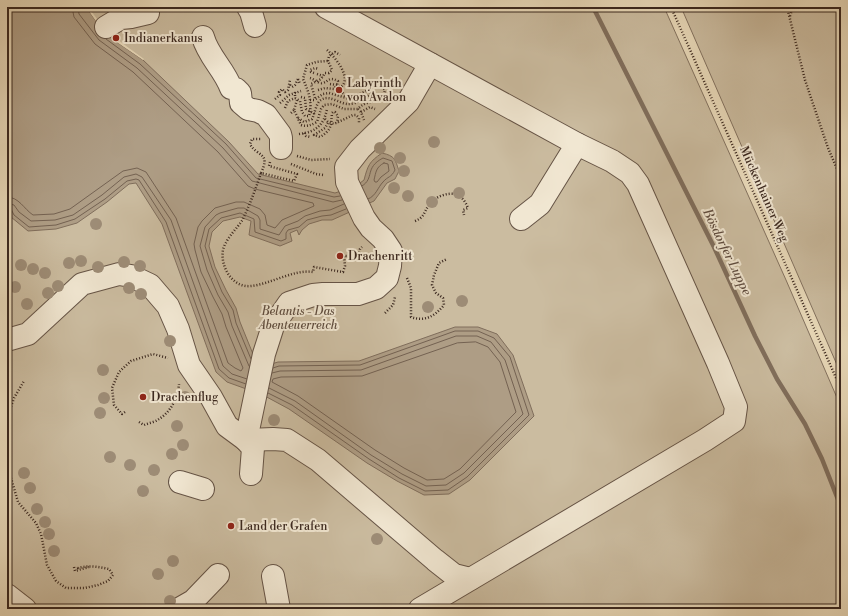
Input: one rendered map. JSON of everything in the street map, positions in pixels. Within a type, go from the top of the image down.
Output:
[{"type":"street","points":[[326,7],[577,144],[612,161],[630,173],[638,184],[736,407],[734,421],[705,440],[420,609]]},
{"type":"street","points":[[106,27],[121,18],[148,13]]},
{"type":"street","points":[[203,37],[204,43],[214,61],[227,79],[231,88],[236,89],[240,94],[241,103],[248,110],[258,111],[266,115],[282,138],[280,157]]},
{"type":"street","points":[[246,440],[264,354],[273,326],[289,303],[313,295],[358,294],[376,288],[386,278],[390,266],[391,251],[383,239],[371,228],[364,218],[347,182],[346,167],[360,149],[408,102],[430,64]]},
{"type":"street","points":[[521,219],[540,204],[577,144]]},
{"type":"street","points":[[7,340],[28,334],[82,284],[119,274],[131,276],[150,285],[168,306],[178,329],[190,365],[211,397],[227,426],[246,440],[253,448],[251,474]]},
{"type":"street","points":[[246,440],[287,440],[318,460],[454,575],[470,579]]},
{"type":"street","points":[[180,482],[202,489]]},
{"type":"street","points":[[190,606],[218,575]]},
{"type":"street","points":[[272,576],[279,609]]},
{"type":"street","points":[[7,595],[25,609]]},
{"type":"path","name":"Mückenhainer Weg","points":[[672,7],[841,389]]},
{"type":"path","points":[[787,7],[805,80],[828,148],[841,178]]},
{"type":"path","points":[[790,16],[793,7]]},
{"type":"path","points":[[327,50],[338,62],[346,80],[345,84],[341,87]]},
{"type":"path","points":[[325,56],[335,52],[340,55]]},
{"type":"path","points":[[320,100],[316,97],[311,84],[317,81],[325,73],[329,73],[332,70],[328,61],[330,55]]},
{"type":"path","points":[[296,99],[300,101],[302,112],[305,116],[308,116],[311,108],[310,100],[302,79],[307,65],[328,61]]},
{"type":"path","points":[[314,63],[315,68]]},
{"type":"path","points":[[319,69],[315,68],[310,70],[311,72],[323,76]]},
{"type":"path","points":[[310,78],[320,83],[324,83],[328,79],[335,79],[338,81],[337,85]]},
{"type":"path","points":[[298,79],[300,84]]},
{"type":"path","points":[[290,85],[292,87],[295,85],[298,79]]},
{"type":"path","points":[[290,80],[288,90],[285,92],[282,89],[279,92],[280,95],[275,98],[278,103],[289,95],[301,91]]},
{"type":"path","points":[[378,80],[380,85]]},
{"type":"path","points":[[374,82],[385,90],[384,93],[376,100]]},
{"type":"path","points":[[330,84],[341,87]]},
{"type":"path","points":[[318,90],[325,88],[334,89],[337,85]]},
{"type":"path","points":[[341,87],[341,91],[346,97]]},
{"type":"path","points":[[310,100],[314,100],[316,97],[328,93],[350,99],[368,90],[373,92],[378,97]]},
{"type":"path","points":[[291,113],[294,110],[296,99],[295,92]]},
{"type":"path","points":[[298,118],[304,122],[312,119],[320,100],[325,98],[330,98],[337,102],[348,104],[361,101],[373,92]]},
{"type":"path","points":[[301,97],[305,98],[306,109],[315,114]]},
{"type":"path","points":[[285,106],[288,101],[296,99]]},
{"type":"path","points":[[358,109],[371,100],[376,100]]},
{"type":"path","points":[[294,110],[301,125],[309,126],[317,122],[324,104],[329,103],[344,109],[358,109],[361,112],[370,107],[378,110],[376,100]]},
{"type":"path","points":[[310,137],[306,136],[304,133],[311,131],[322,124],[325,119],[327,109]]},
{"type":"path","points":[[330,123],[314,135],[320,137],[327,133],[330,123],[332,113],[334,112],[336,112],[338,116],[338,123]]},
{"type":"path","points":[[325,119],[330,123],[338,123],[353,115],[356,115],[359,118],[356,128]]},
{"type":"path","points":[[333,161],[329,158],[324,160],[311,160],[280,157],[269,166],[297,174],[294,181],[261,173],[243,218],[228,240],[224,249],[222,260],[229,276],[235,282],[241,285],[249,286],[306,271],[313,272],[314,267],[343,272],[345,266],[344,256],[353,256],[358,254],[362,247]]},
{"type":"path","points":[[280,157],[316,174],[323,175]]},
{"type":"path","points":[[415,221],[421,219],[429,204],[438,197],[446,195],[457,195],[464,200],[468,208],[463,210],[464,215]]},
{"type":"path","points":[[404,273],[411,288],[411,317],[420,320],[432,316],[444,305],[443,298],[436,293],[432,285],[439,263],[447,259]]},
{"type":"path","points":[[385,313],[393,305],[396,294]]},
{"type":"path","points":[[124,412],[122,414],[114,405],[112,388],[119,372],[131,361],[153,354],[190,365],[180,377],[179,390],[174,403],[169,410],[160,419],[144,425],[139,422]]},
{"type":"path","points":[[7,418],[14,398],[24,381]]},
{"type":"path","points":[[7,445],[11,478],[18,502],[36,523],[41,534],[46,565],[56,581],[66,588],[85,588],[108,581],[113,575],[109,569],[97,566],[75,571],[76,566]]},
{"type":"green space","name":"Belantis - Das Abenteuerreich","points":[[7,7],[664,7],[841,407],[841,609],[7,609]]},
{"type":"green space","points":[[681,7],[841,7],[841,374]]},
{"type":"water","points":[[7,7],[86,7],[105,34],[143,60],[229,142],[258,174],[335,193],[356,186],[364,180],[370,164],[382,153],[390,155],[394,159],[399,171],[395,179],[387,183],[374,201],[332,220],[322,220],[309,224],[299,235],[297,230],[290,233],[292,241],[280,246],[249,235],[251,221],[240,217],[223,221],[212,232],[209,246],[215,267],[236,308],[255,359],[268,365],[278,362],[359,361],[455,327],[478,327],[497,334],[513,355],[534,416],[470,480],[449,494],[424,495],[367,463],[289,409],[263,395],[227,382],[216,372],[162,224],[136,183],[129,184],[107,202],[77,223],[56,229],[28,231],[11,217],[7,208]]},
{"type":"pier","points":[[86,7],[88,7],[107,32],[144,59],[143,60],[105,34]]},
{"type":"waterway","name":"Bösdorfer Luppe","points":[[593,7],[714,247],[755,336],[777,379],[805,424],[822,459],[841,507]]},
{"type":"place","name":"Indianerkanus","points":[[116,38]]},
{"type":"place","name":"Labyrinth von Avalon","points":[[339,90]]},
{"type":"place","name":"Drachenritt","points":[[340,256]]},
{"type":"place","name":"Drachenflug","points":[[143,397]]},
{"type":"place","name":"Land der Grafen","points":[[231,526]]}]
